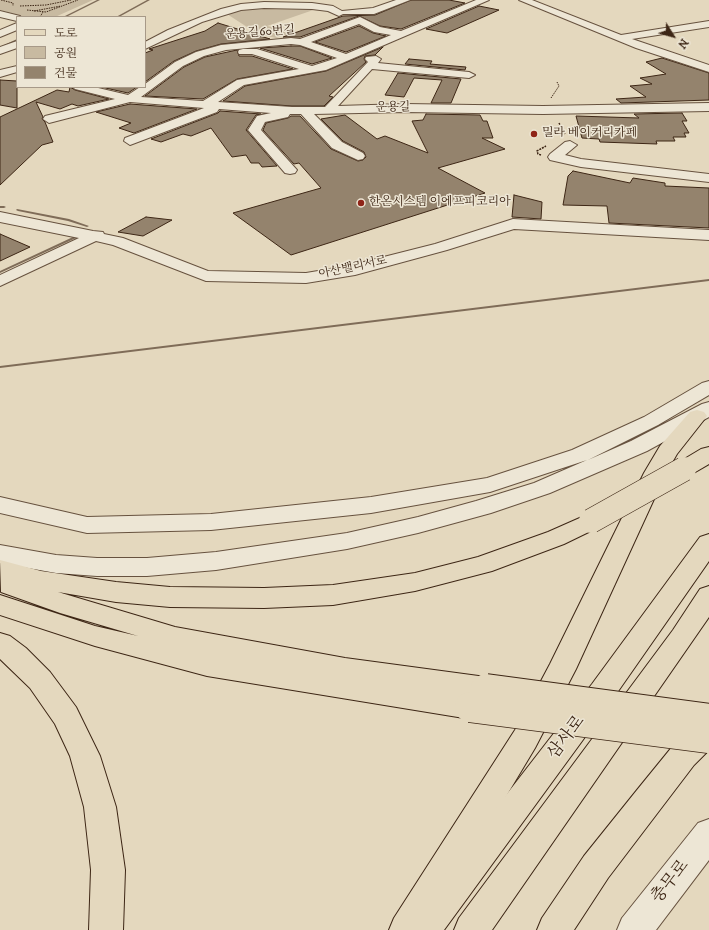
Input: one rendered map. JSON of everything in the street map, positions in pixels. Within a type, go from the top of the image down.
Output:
[{"type":"main road","points":[[406,930],[525,740],[562,669],[655,473],[668,451],[703,412]]},
{"type":"main road","points":[[0,569],[41,580],[116,592],[170,597],[264,598],[333,595],[414,582],[483,565],[556,538],[591,521],[709,454]]},
{"type":"main road","name":"삼사로","points":[[423,930],[602,692],[709,544]]},
{"type":"main road","points":[[0,581],[69,606],[175,637],[345,669],[478,698],[709,738]]},
{"type":"main road","points":[[471,930],[682,637],[709,596]]},
{"type":"main road","points":[[0,605],[95,636],[206,665],[478,698],[709,719]]},
{"type":"main road","points":[[0,644],[16,656],[40,680],[66,716],[85,756],[100,807],[108,870],[106,930]]},
{"type":"main road","points":[[554,930],[596,867],[683,756],[709,730]]},
{"type":"street","points":[[146,45],[172,32],[224,11],[285,0]]},
{"type":"street","points":[[339,13],[374,12],[405,0]]},
{"type":"street","points":[[205,105],[245,81],[270,78],[322,68],[484,0]]},
{"type":"street","points":[[527,0],[621,38],[709,69]]},
{"type":"street","points":[[264,5],[322,7],[360,20],[377,30],[401,34]]},
{"type":"street","points":[[0,14],[16,13]]},
{"type":"street","points":[[442,18],[463,22]]},
{"type":"street","points":[[301,42],[360,20]]},
{"type":"street","points":[[621,38],[709,24]]},
{"type":"street","points":[[0,34],[16,26]]},
{"type":"street","points":[[154,30],[191,34]]},
{"type":"street","points":[[211,38],[240,52],[253,51],[314,70]]},
{"type":"street","name":"운용길60번길","points":[[49,119],[129,99],[156,82],[171,69],[195,56],[228,47],[291,41],[301,42],[346,57],[376,59],[370,66]]},
{"type":"street","points":[[0,51],[16,44]]},
{"type":"street","points":[[328,110],[370,66],[469,75]]},
{"type":"street","points":[[0,74],[16,69]]},
{"type":"street","points":[[151,69],[171,69]]},
{"type":"street","points":[[0,77],[16,79]]},
{"type":"street","name":"운용길","points":[[92,88],[103,89],[129,99],[298,111],[405,108],[543,110],[709,107]]},
{"type":"street","points":[[72,98],[103,89]]},
{"type":"street","points":[[130,141],[222,106]]},
{"type":"street","points":[[290,170],[254,130],[261,118],[298,111],[337,145],[358,156]]},
{"type":"street","points":[[570,145],[555,157],[581,163],[709,178]]},
{"type":"street","name":"아산밸리서로","points":[[0,217],[96,235],[117,241],[206,276],[306,278],[349,271],[441,247],[513,224],[709,235]]},
{"type":"street","points":[[0,281],[96,235]]},
{"type":"street","points":[[0,505],[87,525],[212,522],[371,505],[490,485],[580,455],[651,422],[709,386]]},
{"type":"street","points":[[0,554],[56,564],[97,567],[147,567],[216,561],[347,541],[440,519],[542,488],[639,446],[703,412]]},
{"type":"street","name":"충무로","points":[[634,930],[709,834]]},
{"type":"path","points":[[1,0],[10,2],[14,6],[13,8],[16,13]]},
{"type":"path","points":[[6,4],[14,6],[40,6],[71,0]]},
{"type":"path","points":[[25,10],[43,12],[78,0]]},
{"type":"path","points":[[34,11],[48,7],[63,6]]},
{"type":"path","points":[[41,16],[43,12]]},
{"type":"green space","points":[[0,0],[93,0],[57,16],[22,16],[0,10]]},
{"type":"green space","points":[[241,7],[322,7],[267,26],[294,32],[276,38],[258,34],[224,11]]},
{"type":"building","points":[[411,0],[449,0],[465,3],[401,29],[380,26],[359,16],[300,37],[283,37],[343,16],[375,15]]},
{"type":"building","points":[[479,6],[499,10],[447,33],[426,29]]},
{"type":"building","points":[[218,23],[270,39],[221,44],[196,51],[174,61],[146,81],[146,53],[153,50],[149,49],[205,31]]},
{"type":"building","points":[[359,26],[373,33],[386,36],[346,52],[315,42]]},
{"type":"building","points":[[300,46],[332,58],[312,64],[260,48]]},
{"type":"building","points":[[383,47],[375,55],[365,56],[364,59],[366,62],[329,96],[333,97],[324,106],[292,106],[223,101],[245,86],[326,71]]},
{"type":"building","points":[[237,50],[239,56],[252,56],[293,69],[237,79],[203,99],[145,96],[184,67],[205,57]]},
{"type":"building","points":[[662,58],[709,73],[709,100],[621,103],[616,99],[646,97],[630,86],[652,84],[640,78],[666,74],[646,62]]},
{"type":"building","points":[[409,59],[432,61],[430,64],[466,67],[465,70],[405,64]]},
{"type":"building","points":[[398,73],[461,79],[451,103],[431,103],[442,80],[414,78],[404,97],[385,95]]},
{"type":"building","points":[[0,80],[16,81],[17,108],[0,105]]},
{"type":"building","points":[[70,88],[72,88],[109,99],[78,106],[72,104],[60,109],[36,102],[53,142],[42,145],[0,185],[0,117],[57,90],[69,92]]},
{"type":"building","points":[[106,88],[136,88],[128,93]]},
{"type":"building","points":[[130,104],[197,109],[134,133],[119,128],[131,123],[96,112]]},
{"type":"building","points":[[220,111],[261,114],[256,115],[246,130],[277,166],[262,167],[259,163],[251,163],[246,155],[232,157],[211,128],[191,136],[183,134],[161,142],[151,139]]},
{"type":"building","points":[[682,113],[687,121],[682,121],[689,133],[684,133],[686,137],[673,137],[675,141],[656,141],[657,144],[600,142],[599,139],[582,138],[576,116],[639,118],[634,114]]},
{"type":"building","points":[[426,114],[480,115],[483,121],[487,121],[493,138],[482,138],[505,149],[438,168],[485,193],[291,255],[233,213],[321,188],[299,163],[294,164],[263,130],[266,123],[291,116],[300,116],[331,149],[358,161],[363,160],[366,157],[364,152],[343,141],[321,119],[345,115],[377,139],[385,136],[428,153],[412,121],[423,120]]},
{"type":"building","points":[[573,171],[630,183],[633,178],[665,183],[665,186],[709,188],[709,228],[609,223],[607,206],[563,205],[568,176]]},
{"type":"building","points":[[514,195],[542,202],[541,219],[512,217]]},
{"type":"building","points":[[146,217],[172,220],[143,236],[118,232]]},
{"type":"building","points":[[0,234],[30,247],[0,261]]},
{"type":"waterway","points":[[66,16],[99,0]]},
{"type":"waterway","points":[[119,16],[149,0]]},
{"type":"waterway","points":[[0,48],[16,40]]},
{"type":"waterway","points":[[18,210],[69,220],[87,226]]},
{"type":"waterway","points":[[0,272],[74,238]]},
{"type":"waterway","points":[[0,367],[709,280]]},
{"type":"place","name":"밀라 베이커리카페","points":[[534,134]]},
{"type":"place","name":"한온시스템 이에프피코리아","points":[[361,203]]}]
